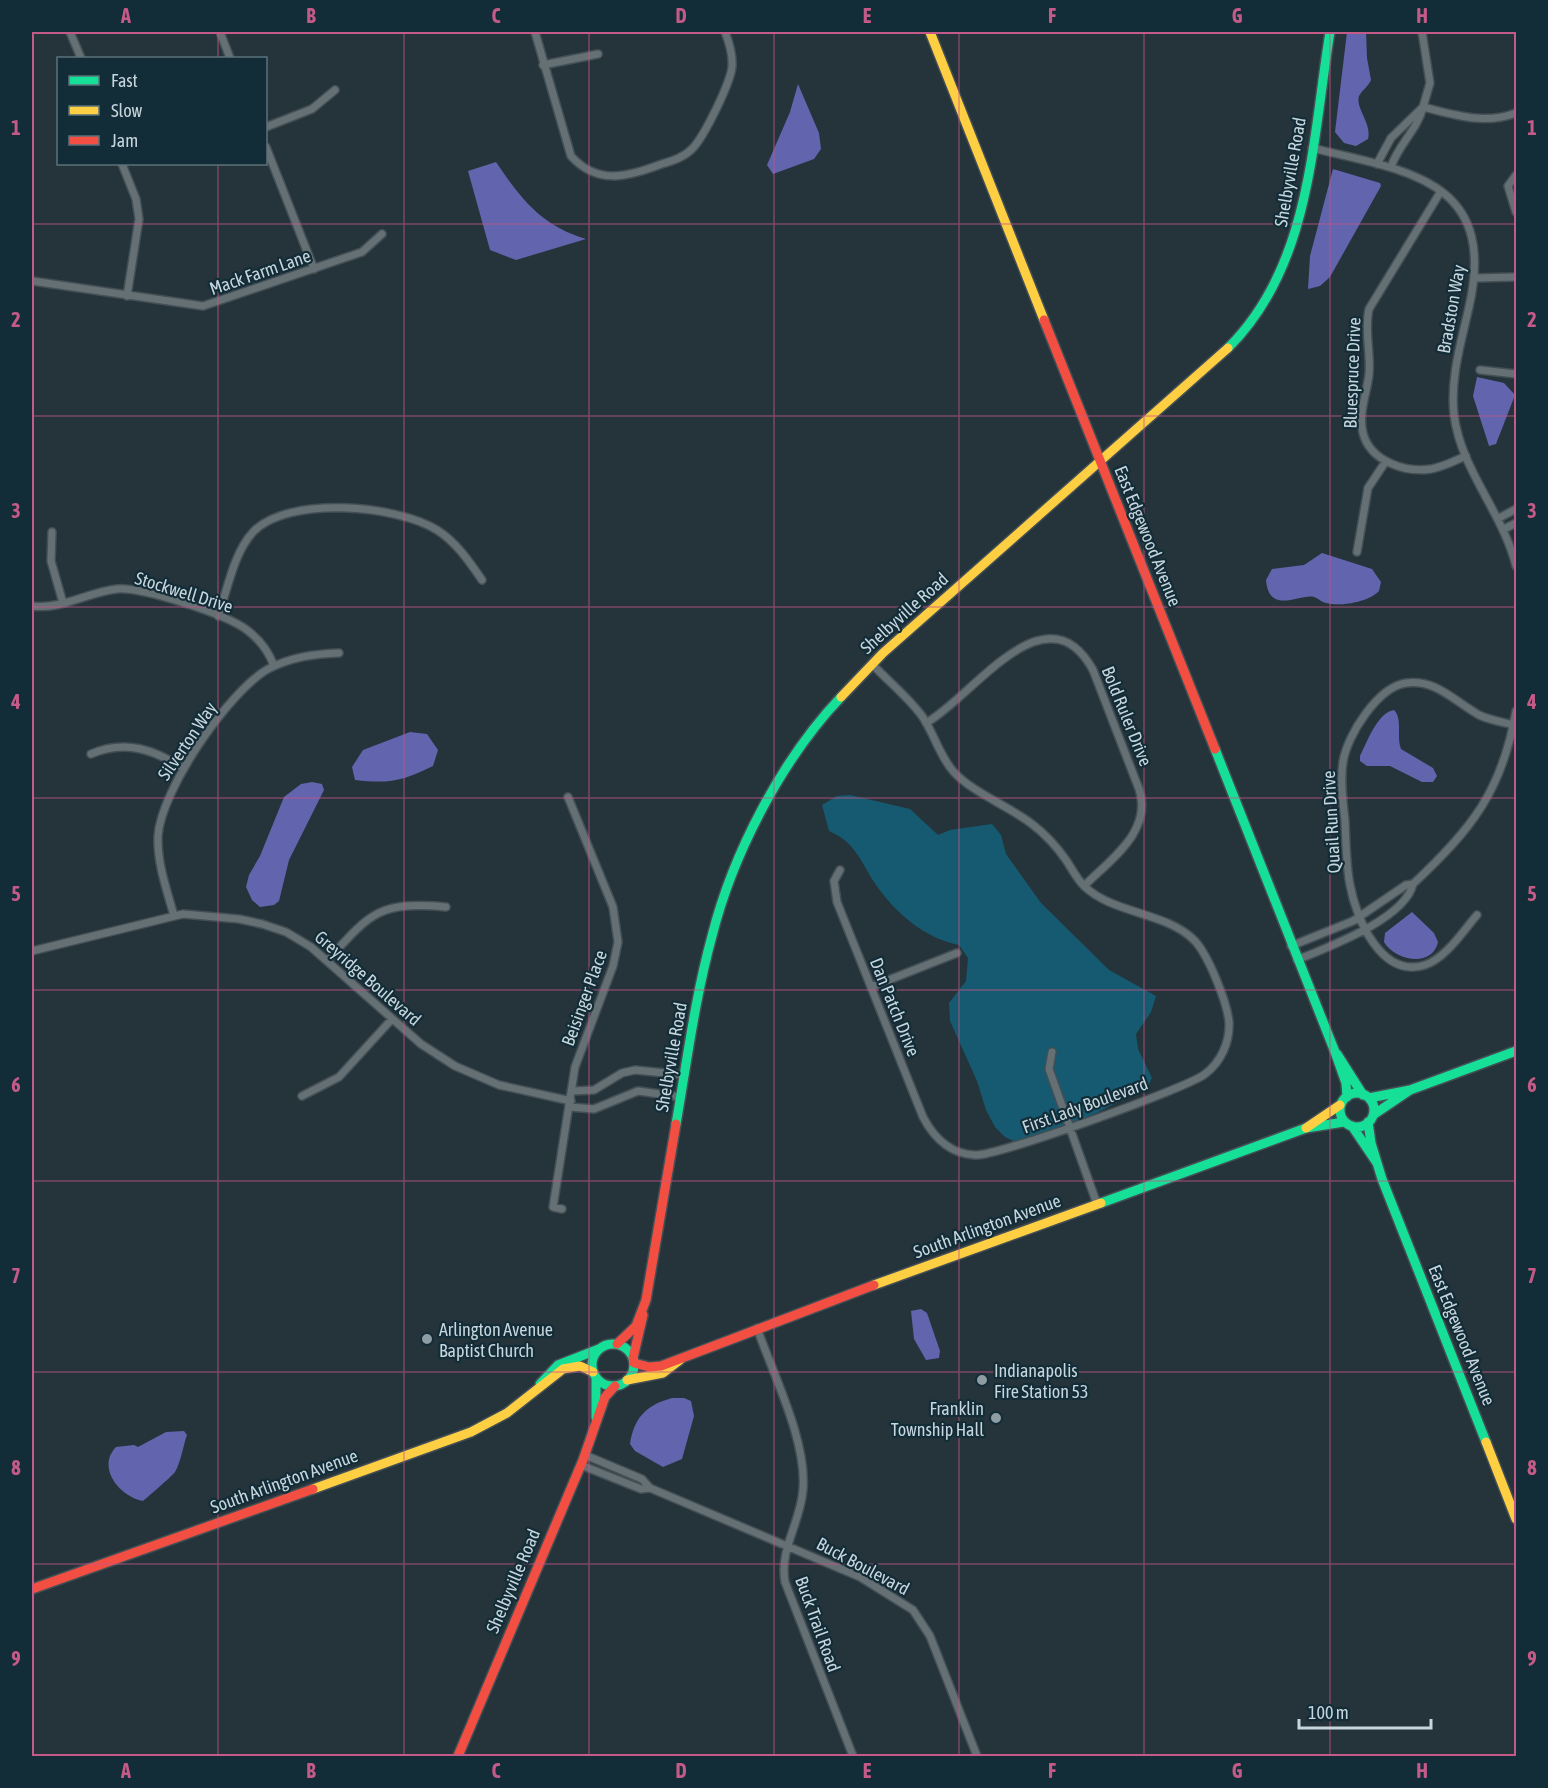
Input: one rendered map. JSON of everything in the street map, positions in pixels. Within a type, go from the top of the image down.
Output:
[{"type":"main road","name":"East Edgewood Avenue","points":[[930,32],[1335,1052]]},
{"type":"main road","name":"Shelbyville Road","points":[[643,1310],[650,1282],[681,1097],[712,934],[748,839],[770,797],[804,743],[843,694],[872,664],[1229,347],[1262,307],[1284,269],[1295,239],[1330,32]]},
{"type":"main road","points":[[1348,1124],[1361,1126],[1410,1090],[1516,1051]]},
{"type":"main road","points":[[1335,1052],[1373,1106],[1369,1137],[1377,1163]]},
{"type":"main road","points":[[1335,1052],[1346,1083],[1347,1097]]},
{"type":"main road","points":[[1377,1163],[1348,1124],[1340,1106],[1347,1097],[1355,1093],[1380,1099],[1402,1090],[1410,1090]]},
{"type":"main road","name":"South Arlington Avenue","points":[[1306,1128],[1340,1106]]},
{"type":"main road","name":"South Arlington Avenue","points":[[633,1360],[654,1368],[680,1360],[757,1328],[1306,1128],[1331,1122],[1348,1124]]},
{"type":"main road","name":"East Edgewood Avenue","points":[[1377,1163],[1516,1519]]},
{"type":"main road","points":[[596,1418],[593,1361],[599,1349],[606,1345],[617,1344],[629,1337],[643,1310]]},
{"type":"main road","points":[[596,1418],[607,1394],[632,1374],[633,1360],[642,1327],[643,1310]]},
{"type":"main road","points":[[617,1344],[627,1349],[633,1360]]},
{"type":"main road","name":"South Arlington Avenue","points":[[538,1386],[545,1375],[560,1363],[599,1349]]},
{"type":"main road","name":"South Arlington Avenue","points":[[627,1380],[662,1374],[675,1367],[680,1360]]},
{"type":"main road","name":"South Arlington Avenue","points":[[32,1589],[471,1432],[507,1413],[538,1386],[570,1366],[580,1365],[595,1374]]},
{"type":"main road","points":[[595,1374],[604,1384],[615,1386]]},
{"type":"main road","name":"Shelbyville Road","points":[[458,1756],[581,1465],[596,1418]]},
{"type":"street","points":[[70,32],[81,57]]},
{"type":"street","points":[[220,32],[230,57]]},
{"type":"street","points":[[534,32],[572,156],[579,165],[595,174],[613,177],[630,176],[680,158],[693,148],[703,135],[732,67],[725,32]]},
{"type":"street","points":[[1391,167],[1398,148],[1421,116],[1430,83],[1422,32]]},
{"type":"street","points":[[543,65],[598,54]]},
{"type":"street","points":[[267,127],[312,109],[335,90]]},
{"type":"street","points":[[1423,107],[1482,120],[1499,119],[1516,113]]},
{"type":"street","points":[[1377,164],[1391,138],[1423,107]]},
{"type":"street","name":"Bradston Way","points":[[1312,148],[1413,173],[1441,191],[1460,212],[1467,226],[1474,245],[1476,278],[1453,383],[1455,417],[1466,456],[1499,518],[1516,566]]},
{"type":"street","points":[[267,150],[314,269]]},
{"type":"street","points":[[122,165],[136,198],[139,219],[127,296]]},
{"type":"street","points":[[1516,175],[1508,186],[1516,212]]},
{"type":"street","name":"Bluespruce Drive","points":[[1386,461],[1370,448],[1363,434],[1362,406],[1370,371],[1366,322],[1369,309],[1380,288],[1441,191]]},
{"type":"street","name":"Mack Farm Lane","points":[[32,281],[202,306],[362,252],[382,234]]},
{"type":"street","points":[[1476,278],[1516,277]]},
{"type":"street","points":[[1480,369],[1516,374]]},
{"type":"street","points":[[1357,552],[1368,488],[1386,461],[1404,468],[1420,470],[1437,468],[1466,456]]},
{"type":"street","points":[[218,616],[237,559],[247,540],[255,530],[276,516],[301,508],[376,511],[423,523],[448,538],[482,580]]},
{"type":"street","points":[[1499,518],[1516,509]]},
{"type":"street","points":[[1504,529],[1516,523]]},
{"type":"street","points":[[52,532],[51,561],[63,603]]},
{"type":"street","name":"Stockwell Drive","points":[[32,606],[63,603],[110,590],[132,590],[237,624],[255,637],[274,666]]},
{"type":"street","name":"Bold Ruler Drive","points":[[926,723],[946,710],[1013,651],[1028,642],[1044,639],[1060,641],[1082,653],[1098,681],[1139,789],[1143,809],[1138,829],[1131,839],[1084,886]]},
{"type":"street","name":"Silverton Way","points":[[174,916],[162,872],[158,835],[168,796],[184,770],[232,700],[250,681],[274,666],[299,657],[339,653]]},
{"type":"street","points":[[872,664],[918,710],[944,758],[956,774],[1038,828],[1056,847],[1084,886]]},
{"type":"street","name":"Quail Run Drive","points":[[1477,915],[1439,957],[1416,967],[1401,965],[1383,956],[1363,923],[1349,882],[1343,762],[1351,739],[1377,698],[1402,684],[1425,683],[1439,688],[1479,715],[1514,725]]},
{"type":"street","points":[[1297,960],[1363,923],[1411,892],[1413,884],[1454,846],[1481,810],[1498,777],[1516,711]]},
{"type":"street","points":[[91,754],[111,747],[136,747],[156,752],[184,770]]},
{"type":"street","name":"Beisinger Place","points":[[562,1209],[553,1208],[575,1067],[613,966],[618,942],[613,907],[568,796]]},
{"type":"street","name":"Dan Patch Drive","points":[[840,870],[834,881],[835,894],[871,987],[923,1118],[932,1133],[948,1147]]},
{"type":"street","points":[[1292,946],[1363,923],[1406,885],[1413,884]]},
{"type":"street","name":"First Lady Boulevard","points":[[948,1147],[967,1154],[987,1155],[1193,1081],[1207,1073],[1222,1054],[1228,1037],[1227,1013],[1206,957],[1195,940],[1178,929],[1104,899],[1084,886]]},
{"type":"street","points":[[328,960],[357,927],[381,911],[408,904],[446,907]]},
{"type":"street","name":"Greyridge Boulevard","points":[[32,951],[174,916],[194,914],[262,924],[293,936],[328,960],[392,1019],[437,1056],[473,1075],[511,1089],[594,1108],[638,1091],[681,1097]]},
{"type":"street","points":[[871,987],[957,953]]},
{"type":"street","points":[[302,1096],[339,1077],[392,1019]]},
{"type":"street","points":[[1052,1052],[1049,1069],[1097,1204]]},
{"type":"street","points":[[572,1091],[594,1090],[622,1073],[635,1070],[685,1075]]},
{"type":"street","name":"Buck Trail Road","points":[[757,1328],[802,1456],[802,1501],[784,1561],[785,1582],[853,1756]]},
{"type":"street","name":"Buck Boulevard","points":[[585,1455],[642,1479],[650,1488],[860,1577],[913,1610],[930,1636],[976,1756]]},
{"type":"street","name":"Buck Boulevard","points":[[581,1465],[641,1489],[650,1488]]},
{"type":"shaded area","points":[[1347,32],[1366,32],[1371,80],[1360,94],[1358,101],[1368,127],[1368,139],[1356,146],[1344,143],[1335,132]]},
{"type":"shaded area","points":[[798,84],[819,133],[821,149],[814,159],[773,174],[767,165],[790,112]]},
{"type":"shaded area","points":[[496,162],[534,210],[557,226],[586,239],[516,260],[490,250],[468,171]]},
{"type":"shaded area","points":[[1333,169],[1380,183],[1381,186],[1330,277],[1320,286],[1308,289],[1310,256]]},
{"type":"shaded area","points":[[1477,377],[1504,383],[1515,395],[1496,444],[1489,446],[1473,396]]},
{"type":"shaded area","points":[[1322,553],[1372,569],[1381,582],[1379,591],[1362,601],[1332,604],[1314,597],[1279,600],[1268,591],[1266,580],[1272,569],[1304,565]]},
{"type":"shaded area","points":[[1394,710],[1399,723],[1401,749],[1433,768],[1437,776],[1433,782],[1422,782],[1390,766],[1367,766],[1360,761],[1360,756],[1378,722],[1388,712]]},
{"type":"shaded area","points":[[410,732],[427,734],[438,750],[433,766],[396,780],[377,782],[355,780],[352,767],[363,750]]},
{"type":"shaded area","points":[[312,782],[322,784],[324,790],[289,860],[279,901],[274,905],[260,907],[252,900],[246,887],[249,875],[260,856],[284,797],[301,784]]},
{"type":"shaded area","points":[[850,795],[910,809],[938,835],[950,830],[992,824],[1001,835],[1006,854],[1041,903],[1109,970],[1156,996],[1151,1012],[1136,1034],[1138,1049],[1152,1078],[1147,1087],[1069,1127],[1020,1144],[1005,1137],[995,1127],[986,1110],[977,1081],[950,1021],[949,1003],[966,981],[968,958],[959,945],[946,942],[922,930],[900,913],[882,893],[851,846],[829,831],[822,805],[837,796]]},
{"type":"shaded area","points":[[1412,912],[1434,933],[1438,942],[1428,956],[1421,959],[1404,957],[1384,942],[1385,933]]},
{"type":"shaded area","points":[[921,1309],[927,1313],[940,1351],[939,1358],[926,1360],[914,1339],[911,1311]]},
{"type":"shaded area","points":[[672,1398],[684,1398],[691,1401],[694,1416],[682,1459],[663,1467],[635,1451],[630,1444],[638,1420],[643,1414],[655,1404]]},
{"type":"shaded area","points":[[184,1431],[187,1435],[177,1468],[155,1491],[143,1501],[126,1494],[119,1488],[113,1480],[109,1464],[110,1455],[116,1447],[134,1445],[138,1447],[166,1432]]},
{"type":"traffic: fast","points":[[1228,348],[1255,315],[1276,279],[1292,241],[1312,158],[1330,32]]},
{"type":"traffic: fast","points":[[676,1124],[701,983],[721,904],[733,872],[746,840],[780,778],[819,722],[841,697]]},
{"type":"traffic: fast","points":[[1215,749],[1335,1052],[1346,1083],[1347,1097]]},
{"type":"traffic: fast","points":[[1373,1115],[1410,1090],[1516,1051]]},
{"type":"traffic: fast","points":[[1337,1054],[1363,1095]]},
{"type":"traffic: fast","points":[[1369,1098],[1410,1090]]},
{"type":"traffic: fast","points":[[1357,1093],[1369,1098],[1374,1110],[1369,1122],[1357,1127],[1345,1122],[1340,1110],[1345,1098],[1357,1093]]},
{"type":"traffic: fast","points":[[1101,1203],[1306,1128],[1344,1122]]},
{"type":"traffic: fast","points":[[1368,1122],[1371,1143],[1382,1179],[1486,1442]]},
{"type":"traffic: fast","points":[[1352,1126],[1377,1163]]},
{"type":"traffic: fast","points":[[613,1344],[628,1350],[634,1365],[628,1380],[613,1386],[598,1380],[592,1365],[598,1350],[613,1344]]},
{"type":"traffic: fast","points":[[540,1384],[558,1365],[599,1349]]},
{"type":"traffic: fast","points":[[596,1377],[596,1418]]},
{"type":"traffic: slow","points":[[930,32],[1044,320]]},
{"type":"traffic: slow","points":[[841,697],[883,653],[1228,348]]},
{"type":"traffic: slow","points":[[1306,1128],[1340,1105]]},
{"type":"traffic: slow","points":[[874,1285],[1101,1203]]},
{"type":"traffic: slow","points":[[627,1380],[663,1373],[680,1360]]},
{"type":"traffic: slow","points":[[313,1489],[471,1432],[507,1413],[563,1369],[580,1366],[593,1372]]},
{"type":"traffic: slow","points":[[1486,1442],[1516,1519]]},
{"type":"traffic: jam","points":[[1044,320],[1215,749]]},
{"type":"traffic: jam","points":[[617,1344],[636,1326],[646,1300],[676,1124]]},
{"type":"traffic: jam","points":[[634,1363],[649,1367],[661,1366],[874,1285]]},
{"type":"traffic: jam","points":[[633,1358],[643,1315]]},
{"type":"traffic: jam","points":[[458,1756],[583,1460],[605,1397],[615,1386]]},
{"type":"traffic: jam","points":[[32,1589],[313,1489]]},
{"type":"place","name":"Arlington Avenue Baptist Church","points":[[427,1339]]},
{"type":"place","name":"Indianapolis Fire Station 53","points":[[982,1380]]},
{"type":"place","name":"Franklin Township Hall","points":[[996,1418]]}]
